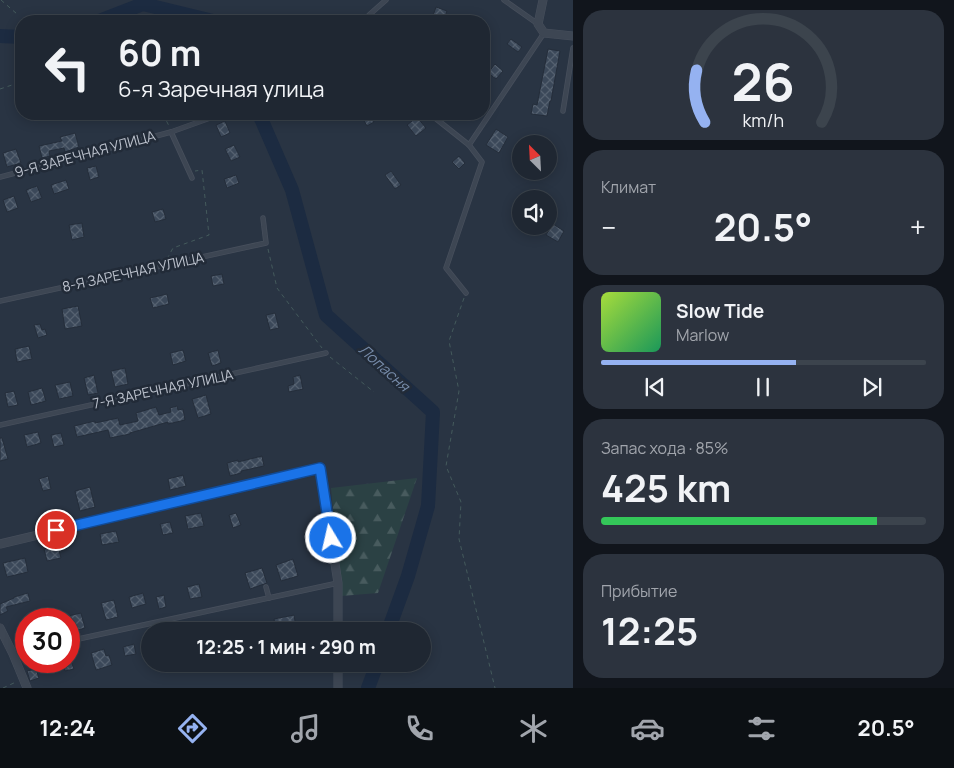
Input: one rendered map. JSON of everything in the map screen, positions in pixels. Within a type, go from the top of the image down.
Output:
[{"type":"street","points":[[543,0],[538,24],[544,33],[573,36]]},
{"type":"street","points":[[0,544],[320,468],[338,583],[338,622]]},
{"type":"street","points":[[0,628],[27,688]]},
{"type":"street","points":[[338,672],[338,688]]},
{"type":"lane","points":[[369,15],[386,0]]},
{"type":"lane","points":[[504,0],[538,24]]},
{"type":"lane","points":[[490,114],[544,33]]},
{"type":"lane","points":[[563,111],[573,48]]},
{"type":"lane","name":"9-Я ЗАРЕЧНАЯ УЛИЦА","points":[[0,177],[171,132],[204,120]]},
{"type":"lane","points":[[438,120],[469,145],[482,162],[446,268],[466,293]]},
{"type":"lane","points":[[469,145],[486,120]]},
{"type":"lane","points":[[171,132],[192,178]]},
{"type":"lane","points":[[264,218],[266,243]]},
{"type":"lane","name":"8-Я ЗАРЕЧНАЯ УЛИЦА","points":[[0,301],[266,243]]},
{"type":"lane","name":"7-Я ЗАРЕЧНАЯ УЛИЦА","points":[[0,425],[326,353]]},
{"type":"lane","points":[[80,639],[338,583]]},
{"type":"lane","points":[[266,587],[268,598]]},
{"type":"path","points":[[1,0],[17,14]]},
{"type":"path","points":[[0,89],[15,84]]},
{"type":"path","points":[[166,120],[171,132]]},
{"type":"path","points":[[163,266],[172,248],[208,235],[202,170],[189,171]]},
{"type":"path","points":[[266,243],[277,288],[326,353],[374,392]]},
{"type":"path","points":[[466,293],[450,341],[459,391],[446,466],[461,502],[460,539],[494,688]]},
{"type":"path","points":[[3,688],[23,679]]},
{"type":"green space","points":[[417,478],[378,593],[341,596],[331,488]]},
{"type":"building","points":[[436,7],[447,11],[445,15],[433,15]]},
{"type":"building","points":[[511,39],[522,47],[518,52],[507,44]]},
{"type":"building","points":[[548,49],[560,51],[551,101],[547,116],[531,114],[533,104],[537,105]]},
{"type":"building","points":[[495,64],[503,71],[496,79],[490,74],[490,70]]},
{"type":"building","points":[[364,120],[373,120],[374,122],[367,126]]},
{"type":"building","points":[[413,120],[419,120],[426,128],[416,136],[407,125]]},
{"type":"building","points":[[225,121],[230,133],[221,137],[216,125]]},
{"type":"building","points":[[496,129],[508,137],[499,153],[486,145]]},
{"type":"building","points":[[75,133],[79,147],[65,152],[64,148],[49,151],[50,156],[42,158],[39,146],[62,141],[60,137]]},
{"type":"building","points":[[234,145],[240,157],[231,161],[225,149]]},
{"type":"building","points":[[16,149],[21,163],[7,167],[3,153]]},
{"type":"building","points":[[459,156],[465,163],[459,169],[452,162]]},
{"type":"building","points":[[96,166],[99,177],[90,180],[87,168]]},
{"type":"building","points":[[391,171],[401,185],[395,189],[385,175]]},
{"type":"building","points":[[236,175],[239,183],[227,188],[224,179]]},
{"type":"building","points":[[66,180],[69,189],[54,194],[51,185]]},
{"type":"building","points":[[37,186],[42,198],[31,202],[26,190]]},
{"type":"building","points":[[14,196],[18,208],[7,212],[3,200]]},
{"type":"building","points":[[163,209],[166,219],[155,222],[152,212]]},
{"type":"building","points":[[82,223],[84,237],[72,240],[69,225]]},
{"type":"building","points":[[557,227],[564,231],[558,242],[546,235],[557,235]]},
{"type":"building","points":[[222,274],[224,284],[213,286],[211,276]]},
{"type":"building","points":[[167,294],[169,304],[153,308],[150,298]]},
{"type":"building","points":[[78,306],[82,326],[65,329],[62,309]]},
{"type":"building","points":[[275,313],[279,328],[270,330],[266,315]]},
{"type":"building","points":[[40,324],[42,330],[45,329],[47,335],[38,338],[34,325]]},
{"type":"building","points":[[29,346],[32,359],[17,362],[15,349]]},
{"type":"building","points":[[183,350],[186,361],[173,365],[170,353]]},
{"type":"building","points":[[218,350],[221,363],[212,366],[208,353]]},
{"type":"building","points":[[125,368],[128,384],[115,387],[111,371]]},
{"type":"building","points":[[94,375],[98,393],[88,395],[84,378]]},
{"type":"building","points":[[300,375],[303,389],[289,392],[288,386],[294,384],[293,377]]},
{"type":"building","points":[[70,382],[73,396],[59,399],[55,385]]},
{"type":"building","points":[[42,388],[46,401],[31,405],[28,392]]},
{"type":"building","points":[[14,391],[18,405],[8,407],[5,393]]},
{"type":"building","points":[[206,395],[211,414],[198,418],[192,399]]},
{"type":"building","points":[[177,406],[178,410],[183,409],[185,420],[168,424],[168,422],[110,438],[108,430],[77,437],[74,426],[118,418],[120,425],[138,421],[136,413],[156,407],[159,415],[171,412],[170,408]]},
{"type":"building","points":[[38,432],[41,443],[27,447],[24,435]]},
{"type":"building","points":[[61,433],[64,445],[54,447],[51,435]]},
{"type":"building","points":[[0,438],[2,438],[8,459],[0,461]]},
{"type":"building","points":[[262,456],[264,466],[241,471],[241,473],[230,476],[227,463]]},
{"type":"building","points":[[183,475],[186,486],[170,490],[168,479]]},
{"type":"building","points":[[48,476],[51,489],[43,491],[39,479]]},
{"type":"building","points":[[90,487],[95,507],[80,511],[75,491]]},
{"type":"building","points":[[201,513],[204,526],[188,529],[185,516]]},
{"type":"building","points":[[236,513],[241,525],[233,528],[229,515]]},
{"type":"building","points":[[170,522],[173,533],[163,535],[160,524]]},
{"type":"building","points":[[116,531],[119,542],[102,545],[100,534]]},
{"type":"building","points":[[58,546],[61,558],[47,561],[44,549]]},
{"type":"building","points":[[25,558],[28,572],[7,577],[3,563]]},
{"type":"building","points":[[293,559],[298,576],[281,581],[276,565]]},
{"type":"building","points":[[262,568],[267,583],[250,589],[245,573]]},
{"type":"building","points":[[199,584],[202,597],[190,599],[187,587]]},
{"type":"building","points":[[28,593],[30,601],[6,607],[8,611],[0,615],[0,604]]},
{"type":"building","points":[[143,593],[146,604],[132,608],[129,597]]},
{"type":"building","points":[[164,595],[166,607],[159,609],[156,597]]},
{"type":"building","points":[[114,600],[118,617],[106,620],[101,603]]},
{"type":"building","points":[[80,613],[85,628],[80,629]]},
{"type":"building","points":[[294,615],[295,622],[274,622],[274,619]]},
{"type":"building","points":[[134,644],[136,654],[125,656],[123,647]]},
{"type":"building","points":[[104,649],[106,656],[109,655],[112,665],[96,670],[91,653]]},
{"type":"building","points":[[28,673],[37,673],[39,678],[30,681]]},
{"type":"waterway","name":"Лопасня","points":[[115,15],[143,4],[188,15]]},
{"type":"waterway","name":"Лопасня","points":[[0,36],[15,37]]},
{"type":"waterway","name":"Лопасня","points":[[262,120],[292,190],[326,315],[433,412],[428,506],[408,576],[391,622]]},
{"type":"waterway","name":"Лопасня","points":[[368,688],[374,672]]},
{"type":"route","points":[[56,530],[320,468],[331,538]]}]
